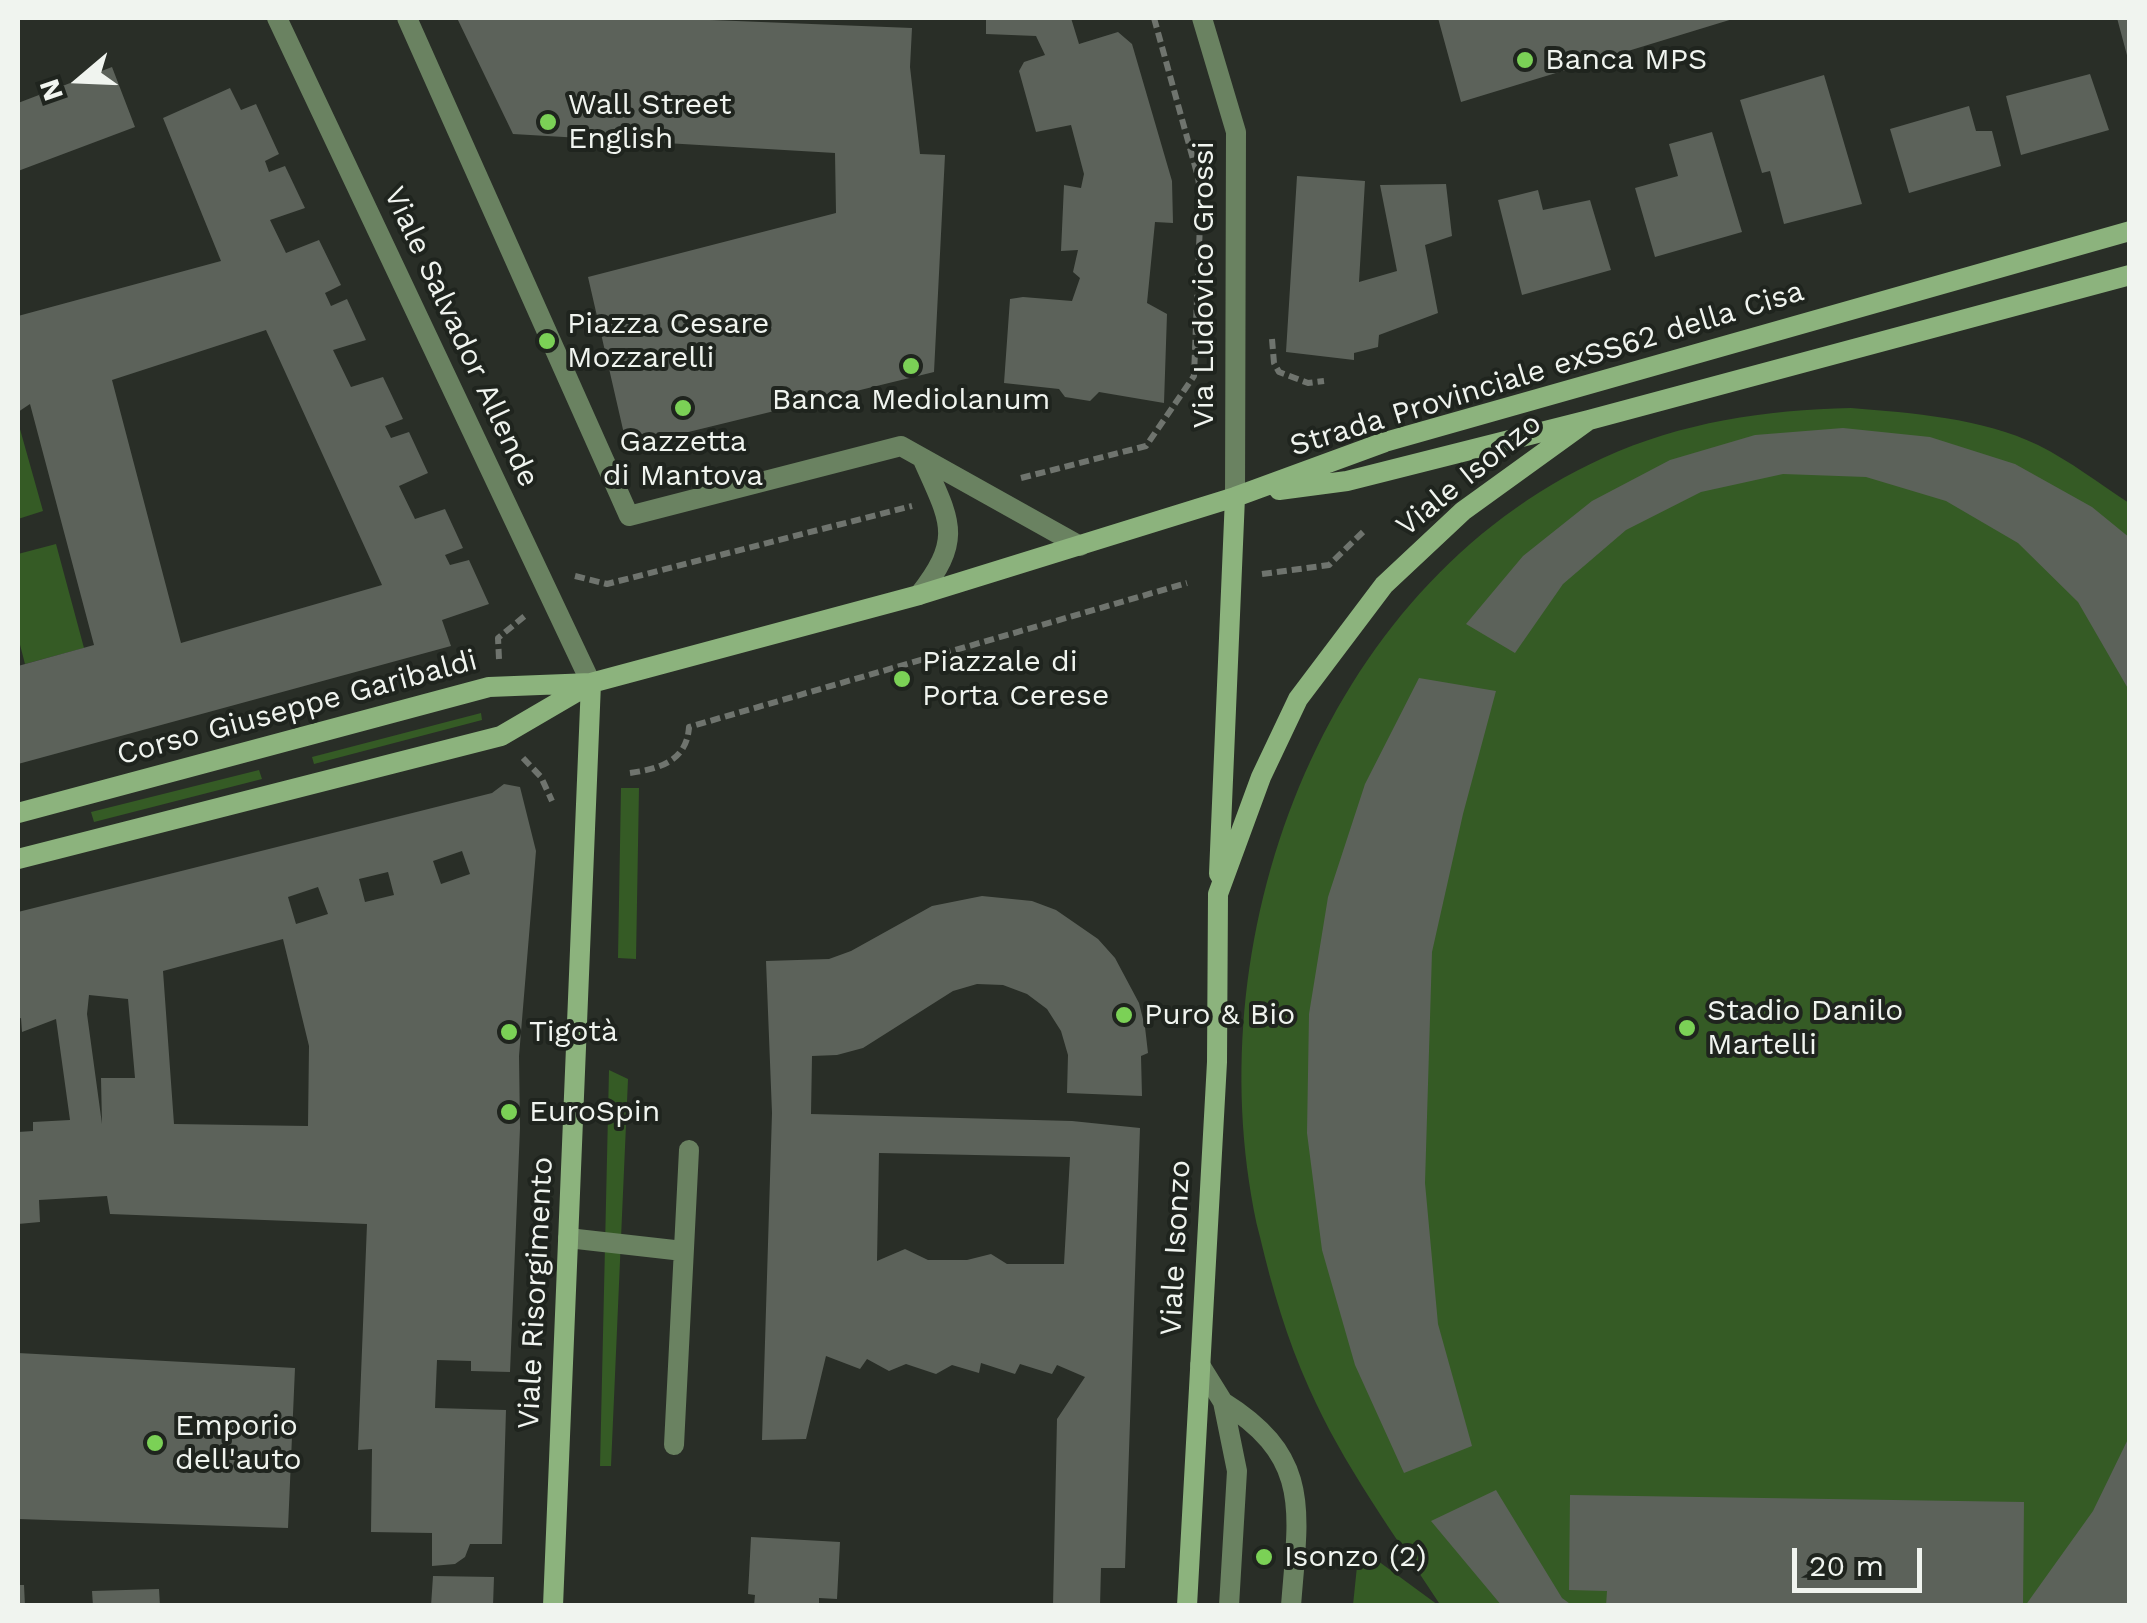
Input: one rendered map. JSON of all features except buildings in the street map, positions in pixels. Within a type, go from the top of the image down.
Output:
[{"type":"main road","name":"Strada Provinciale exSS62 della Cisa","points":[[1235,496],[1385,442],[2130,231]]},
{"type":"main road","name":"Strada Provinciale exSS62 della Cisa","points":[[1235,496],[1346,481],[2130,275]]},
{"type":"main road","name":"Viale Isonzo","points":[[1218,894],[1261,778],[1298,699],[1384,585],[1463,511],[1589,420]]},
{"type":"main road","points":[[18,859],[500,736],[592,683],[919,595],[1235,496]]},
{"type":"main road","name":"Viale Isonzo","points":[[1187,1606],[1217,1062],[1218,894],[1235,496]]},
{"type":"main road","name":"Corso Giuseppe Garibaldi","points":[[18,814],[489,687],[592,683]]},
{"type":"main road","name":"Viale Risorgimento","points":[[553,1606],[592,683]]},
{"type":"street","name":"Viale Salvador Allende","points":[[278,18],[592,683]]},
{"type":"street","points":[[406,18],[629,516],[901,446],[1080,546]]},
{"type":"street","name":"Via Ludovico Grossi","points":[[1202,18],[1236,132],[1235,496]]},
{"type":"street","points":[[919,595],[938,572],[951,535],[924,460]]},
{"type":"street","points":[[674,1445],[689,1150]]},
{"type":"street","points":[[568,1238],[684,1252]]},
{"type":"street","points":[[1200,1365],[1223,1402],[1237,1471],[1229,1606]]},
{"type":"street","points":[[1223,1402],[1265,1432],[1286,1462],[1297,1524],[1291,1606]]},
{"type":"path","points":[[978,489],[1146,446],[1194,376],[1202,209],[1198,177],[1154,18]]},
{"type":"path","points":[[1272,338],[1274,363],[1279,372],[1308,383],[1324,381]]},
{"type":"path","points":[[575,576],[607,584],[940,499]]},
{"type":"path","points":[[1256,576],[1329,564],[1362,532]]},
{"type":"path","points":[[630,773],[656,770],[669,763],[682,751],[689,727],[1187,583]]},
{"type":"green space","name":"Stadio Danilo Martelli","points":[[1851,408],[1946,418],[2016,436],[2062,458],[2129,503],[2129,1605],[1441,1606],[1370,1499],[1323,1417],[1287,1332],[1260,1237],[1243,1125],[1245,1010],[1264,896],[1300,786],[1352,684],[1420,593],[1504,517],[1603,458],[1663,435],[1756,415]]},
{"type":"green space","points":[[18,422],[43,511],[18,519]]},
{"type":"green space","points":[[56,544],[84,648],[25,664],[18,637],[18,554]]},
{"type":"green space","points":[[481,713],[482,720],[314,764],[312,757]]},
{"type":"green space","points":[[259,770],[262,779],[94,822],[91,812]]},
{"type":"green space","points":[[621,788],[639,788],[636,959],[618,958]]},
{"type":"green space","points":[[609,1070],[628,1079],[611,1466],[600,1466]]},
{"type":"green space","points":[[1359,1547],[1438,1605],[1353,1605]]},
{"type":"place","name":"Banca MPS","points":[[1525,60]]},
{"type":"place","name":"Wall Street English","points":[[548,122]]},
{"type":"place","name":"Piazza Cesare Mozzarelli","points":[[547,341]]},
{"type":"place","name":"Banca Mediolanum","points":[[911,366]]},
{"type":"place","name":"Gazzetta di Mantova","points":[[683,408]]},
{"type":"place","name":"Piazzale di Porta Cerese","points":[[902,679]]},
{"type":"place","name":"Puro & Bio","points":[[1124,1015]]},
{"type":"place","name":"Stadio Danilo Martelli","points":[[1687,1028]]},
{"type":"place","name":"Tigotà","points":[[509,1032]]},
{"type":"place","name":"EuroSpin","points":[[509,1112]]},
{"type":"place","name":"Emporio dell'auto","points":[[155,1443]]},
{"type":"place","name":"Isonzo (2)","points":[[1264,1557]]}]
